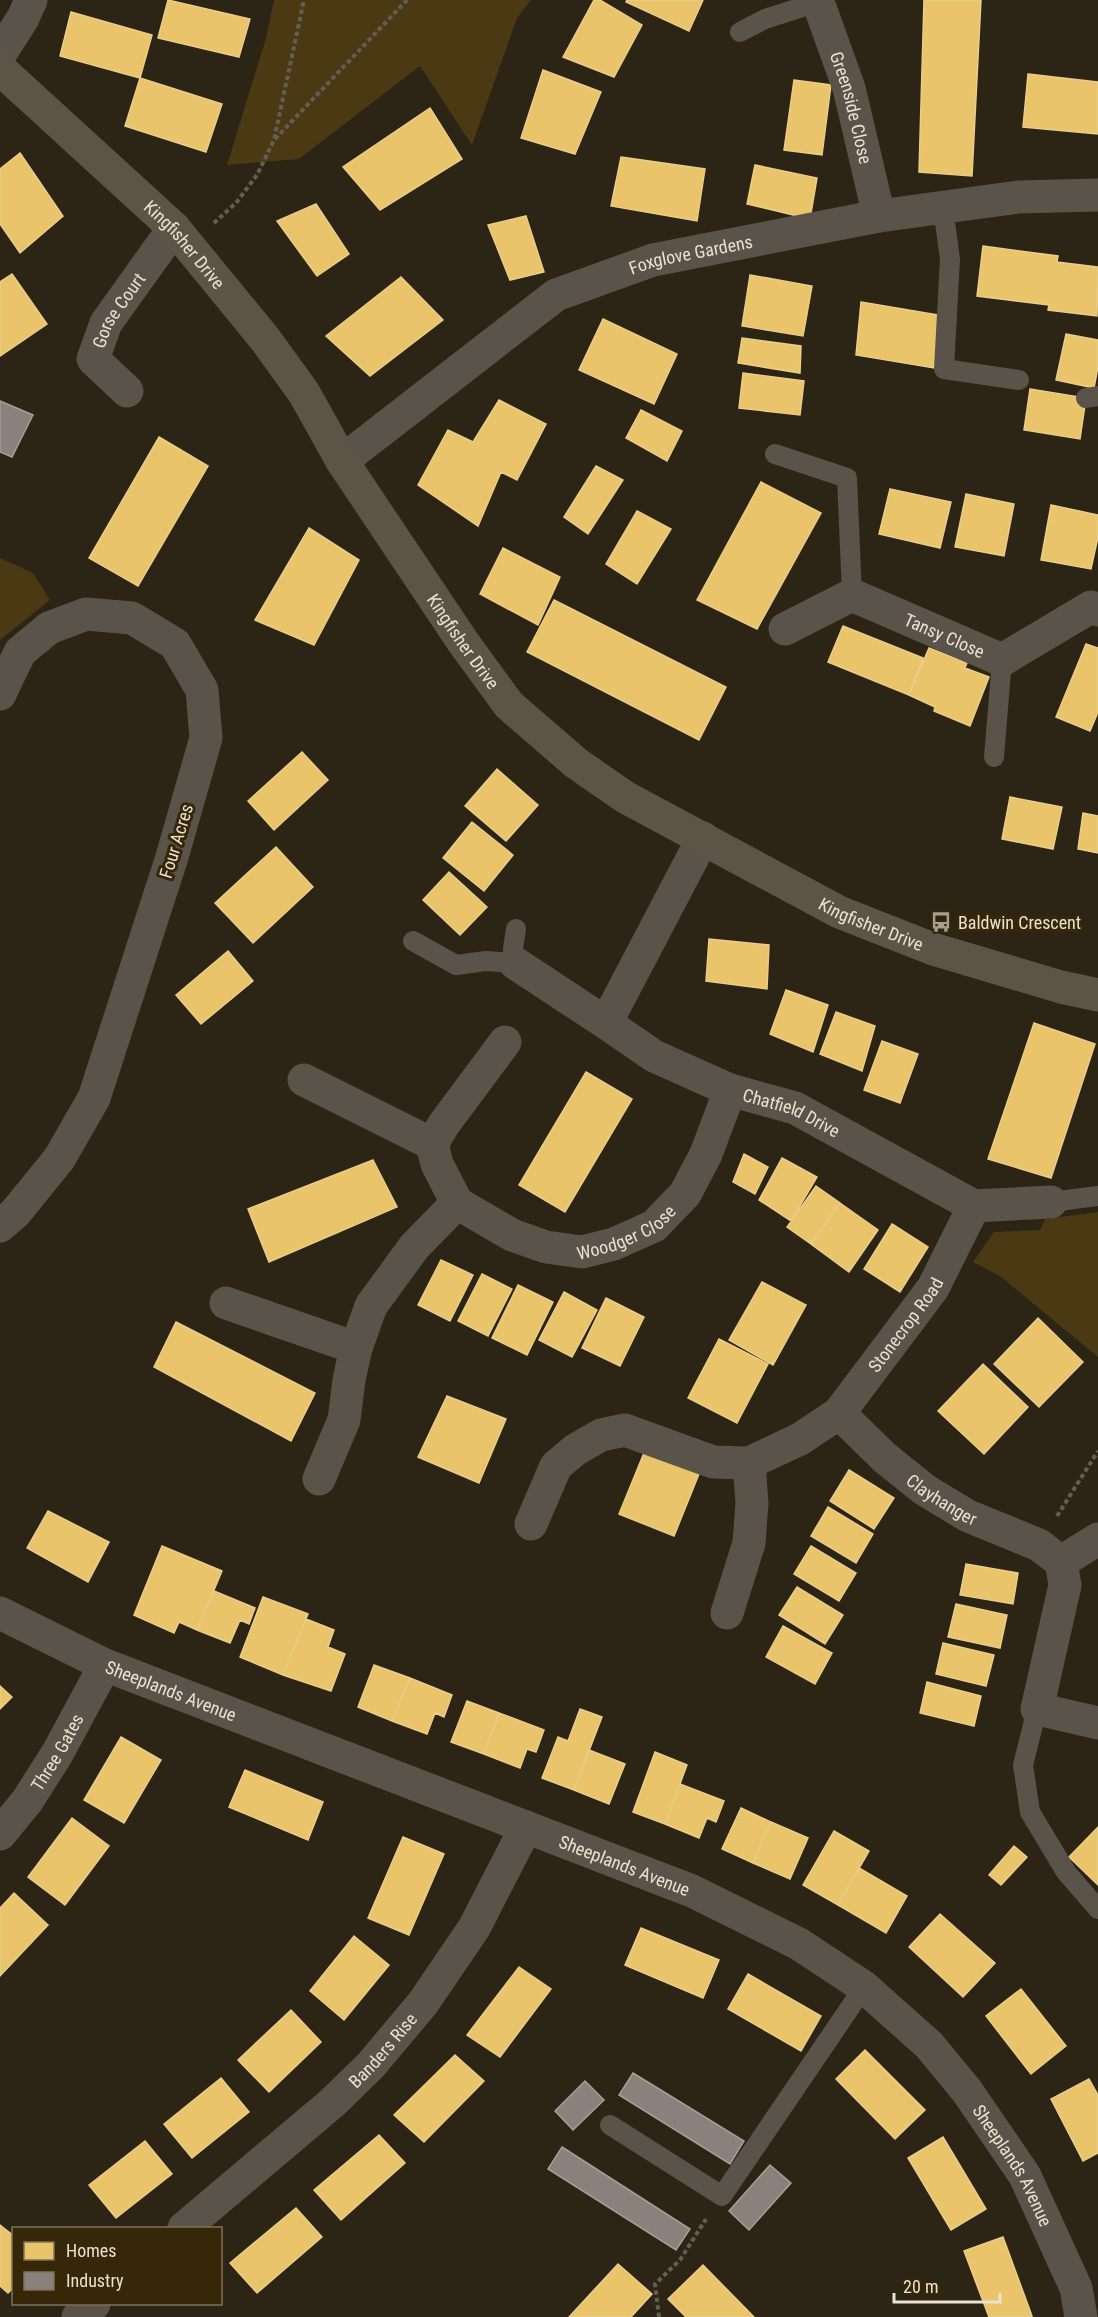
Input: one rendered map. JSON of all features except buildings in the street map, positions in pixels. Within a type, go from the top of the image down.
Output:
[{"type":"street","points":[[0,54],[23,18],[31,0]]},
{"type":"street","name":"Greenside Close","points":[[818,2],[849,88],[879,216]]},
{"type":"street","name":"Kingfisher Drive","points":[[0,69],[182,237],[265,339],[304,393],[342,461],[463,642],[509,705],[576,763],[625,797],[850,916],[933,949],[1061,987],[1098,994]]},
{"type":"street","name":"Foxglove Gardens","points":[[342,461],[556,295],[652,261],[879,216],[1018,198],[1098,195]]},
{"type":"street","name":"Gorse Court","points":[[127,391],[93,359],[106,323],[182,237]]},
{"type":"street","points":[[785,629],[852,595]]},
{"type":"street","name":"Tansy Close","points":[[852,595],[1002,660],[1091,607],[1098,610]]},
{"type":"street","name":"Four Acres","points":[[0,694],[20,652],[50,628],[86,614],[132,618],[175,644],[202,690],[206,738],[172,857],[94,1098],[59,1159],[15,1213],[0,1226]]},
{"type":"street","points":[[606,1023],[703,838]]},
{"type":"street","name":"Chatfield Drive","points":[[515,963],[654,1056],[730,1090],[795,1108],[974,1206]]},
{"type":"street","points":[[319,1479],[344,1420],[356,1347],[371,1306],[414,1247],[457,1203],[436,1164],[432,1144],[444,1124],[505,1042]]},
{"type":"street","points":[[304,1080],[432,1144]]},
{"type":"street","name":"Woodger Close","points":[[457,1203],[512,1235],[546,1247],[582,1252],[614,1244],[654,1226],[685,1194],[706,1154],[730,1090]]},
{"type":"street","points":[[974,1206],[1051,1202]]},
{"type":"street","name":"Stonecrop Road","points":[[531,1524],[556,1466],[575,1450],[601,1435],[625,1430],[713,1462],[749,1463],[800,1439],[839,1413],[933,1288],[974,1206]]},
{"type":"street","points":[[226,1303],[356,1347]]},
{"type":"street","name":"Clayhanger","points":[[839,1413],[885,1458],[925,1490],[968,1516],[1050,1553]]},
{"type":"street","points":[[727,1613],[749,1543],[752,1503],[749,1463]]},
{"type":"street","points":[[1098,1539],[1050,1553],[1065,1586],[1037,1709],[1098,1723]]},
{"type":"street","name":"Sheeplands Avenue","points":[[0,1613],[105,1665],[692,1891],[799,1944],[864,1987],[929,2045],[967,2091],[1025,2176],[1076,2288],[1082,2317]]},
{"type":"street","name":"Three Gates","points":[[0,1834],[27,1802],[57,1754],[105,1665]]},
{"type":"street","name":"Banders Rise","points":[[186,2227],[332,2103],[371,2066],[423,2003],[474,1928],[526,1827]]},
{"type":"street","points":[[78,2317],[93,2305]]},
{"type":"lane","points":[[740,32],[765,19],[818,2]]},
{"type":"lane","points":[[943,208],[950,259],[944,369],[1019,380]]},
{"type":"lane","points":[[775,454],[847,478],[852,595]]},
{"type":"lane","points":[[994,757],[1002,660]]},
{"type":"lane","points":[[413,941],[456,965],[486,961],[515,963],[513,949],[516,929]]},
{"type":"lane","points":[[1051,1202],[1098,1196]]},
{"type":"lane","points":[[1037,1709],[1023,1765],[1030,1812],[1066,1872],[1098,1909]]},
{"type":"lane","points":[[610,2125],[722,2196],[864,1987]]},
{"type":"path","points":[[182,237],[236,203],[257,175],[274,140],[304,0]]},
{"type":"path","points":[[274,140],[407,0]]},
{"type":"path","points":[[1050,1553],[1098,1451]]},
{"type":"path","points":[[659,2317],[656,2284],[680,2260],[722,2196]]},
{"type":"shaded area","points":[[274,0],[531,0],[517,18],[472,145],[420,66],[299,159],[227,165],[266,38]]},
{"type":"shaded area","points":[[0,558],[33,573],[50,600],[0,640]]},
{"type":"shaded area","points":[[1098,1212],[1098,1357],[1000,1276],[973,1262],[994,1232],[1040,1230],[1045,1219]]},
{"type":"place","name":"Baldwin Crescent","points":[[941,922]]}]
